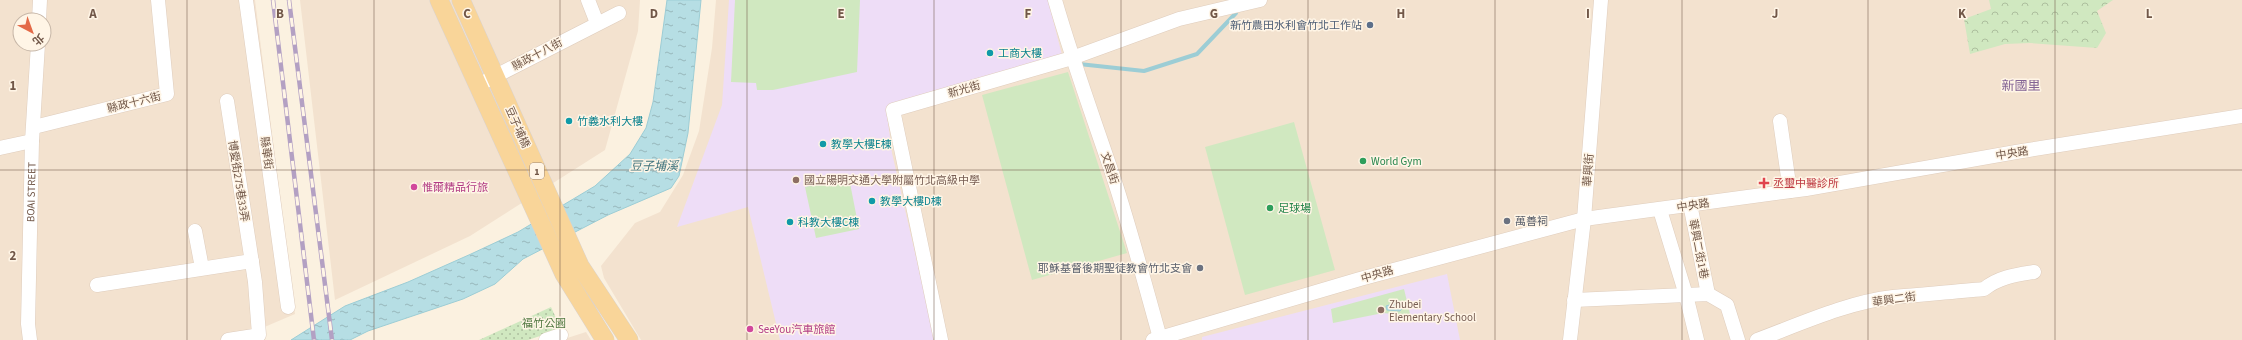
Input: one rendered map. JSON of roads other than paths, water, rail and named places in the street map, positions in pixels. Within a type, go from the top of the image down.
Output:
[{"type":"main road","name":"1","points":[[439,0],[478,86]]},
{"type":"main road","name":"1","points":[[461,0],[494,76]]},
{"type":"main road","name":"豆子埔橋","points":[[494,76],[580,266],[629,340]]},
{"type":"main road","name":"豆子埔橋","points":[[478,86],[564,274],[606,340]]},
{"type":"street","points":[[39,12],[40,0]]},
{"type":"street","name":"縣政十六街","points":[[34,127],[167,94],[158,0]]},
{"type":"street","name":"縣華街","points":[[246,0],[288,307]]},
{"type":"street","points":[[588,0],[597,22]]},
{"type":"street","name":"文昌街","points":[[1055,0],[1072,58],[1110,167],[1157,339]]},
{"type":"street","name":"新光街","points":[[941,340],[893,110],[1072,58],[1179,19],[1260,0]]},
{"type":"street","name":"華興街","points":[[1570,340],[1584,220],[1601,0]]},
{"type":"street","name":"縣政十八街","points":[[478,86],[494,76],[597,22],[619,13]]},
{"type":"street","name":"BOAI STREET","points":[[30,340],[28,324],[32,142],[38,52]]},
{"type":"street","name":"博愛街275巷33弄","points":[[227,101],[252,260],[259,335],[228,340]]},
{"type":"street","name":"中央路","points":[[1157,339],[1360,278],[1584,220],[1790,191],[2016,152],[2242,116]]},
{"type":"street","points":[[1780,121],[1790,191]]},
{"type":"street","points":[[0,148],[32,142]]},
{"type":"street","name":"華興二街1巷","points":[[1690,204],[1708,294]]},
{"type":"street","name":"華興二街1巷","points":[[1660,210],[1686,294]]},
{"type":"street","points":[[195,231],[202,268]]},
{"type":"street","points":[[97,285],[252,260]]},
{"type":"street","name":"華興二街","points":[[1757,340],[1828,313],[1863,304],[1893,297],[1984,289],[1993,282],[2007,276],[2034,272]]},
{"type":"street","points":[[1686,294],[1697,340]]},
{"type":"street","points":[[1574,300],[1708,294],[1728,305],[1738,340]]},
{"type":"street","points":[[546,340],[561,335]]},
{"type":"water","name":"豆子埔溪","points":[[667,0],[701,0],[688,133],[679,176],[671,188],[608,215],[523,259],[495,284],[463,299],[368,331],[350,340],[291,340],[345,306],[408,282],[518,232],[595,186],[630,154],[646,128],[653,102]]},
{"type":"water","points":[[1400,302],[1403,307],[1400,311],[1387,310],[1386,306]]},
{"type":"waterway","points":[[1079,64],[1144,71],[1197,54],[1236,13]]},
{"type":"railway","points":[[273,0],[314,340]]},
{"type":"railway","points":[[289,0],[332,340]]},
{"type":"place","name":"新竹農田水利會竹北工作站","points":[[1370,25]]},
{"type":"place","name":"工商大樓","points":[[990,53]]},
{"type":"place","name":"竹義水利大樓","points":[[569,121]]},
{"type":"place","name":"教學大樓E棟","points":[[823,144]]},
{"type":"place","name":"World Gym","points":[[1363,161]]},
{"type":"place","name":"國立陽明交通大學附屬竹北高級中學","points":[[796,180]]},
{"type":"place","name":"丞璽中醫診所","points":[[1764,183]]},
{"type":"place","name":"惟爾精品行旅","points":[[414,187]]},
{"type":"place","name":"教學大樓D棟","points":[[872,201]]},
{"type":"place","name":"足球場","points":[[1270,208]]},
{"type":"place","name":"萬善祠","points":[[1507,221]]},
{"type":"place","name":"科教大樓C棟","points":[[790,222]]},
{"type":"place","name":"耶穌基督後期聖徒教會竹北支會","points":[[1200,268]]},
{"type":"place","name":"Zhubei Elementary School","points":[[1381,310]]},
{"type":"place","name":"SeeYou汽車旅館","points":[[750,329]]},
{"type":"district","name":"新國里","points":[[2021,85]]},
{"type":"park label","name":"福竹公園","points":[[544,323]]}]
